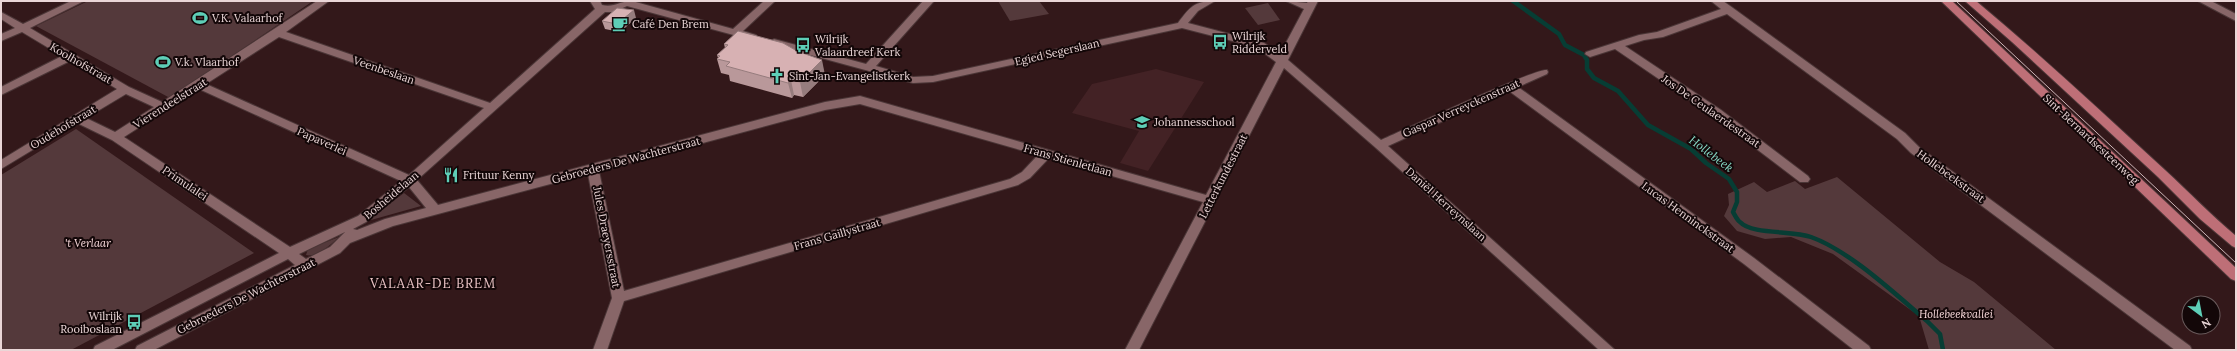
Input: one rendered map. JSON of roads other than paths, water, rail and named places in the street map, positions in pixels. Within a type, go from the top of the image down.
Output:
[{"type":"main road","name":"Sint-Bernardsesteenweg","points":[[1946,1],[2236,276]]},
{"type":"main road","name":"Sint-Bernardsesteenweg","points":[[1970,1],[2051,72],[2162,174],[2204,216],[2236,243]]},
{"type":"street","points":[[1,38],[79,1]]},
{"type":"street","name":"Vierendeelstraat","points":[[116,137],[199,85],[324,1]]},
{"type":"street","points":[[736,32],[770,1]]},
{"type":"street","points":[[868,68],[929,1]]},
{"type":"street","points":[[1182,25],[1194,9],[1210,1]]},
{"type":"street","points":[[1291,1],[1311,4]]},
{"type":"street","name":"Hollebeekstraat","points":[[1716,1],[1902,136],[1915,150],[2186,350]]},
{"type":"street","points":[[2203,1],[2236,18]]},
{"type":"street","name":"Egied Segerslaan","points":[[627,2],[913,80],[933,79],[1182,25]]},
{"type":"street","name":"Bosheidelaan","points":[[100,350],[289,253],[362,219],[410,180],[491,107],[598,5],[615,8],[627,2]]},
{"type":"street","name":"Letterkundestraat","points":[[1132,350],[1311,4]]},
{"type":"street","points":[[1590,54],[1643,37],[1659,35],[1685,26],[1694,21],[1729,10]]},
{"type":"street","name":"Koolhofstraat","points":[[1,14],[69,57],[125,89],[163,107]]},
{"type":"street","name":"Daniël Herreynslaan","points":[[1182,25],[1260,45],[1282,61],[1380,145],[1608,350]]},
{"type":"street","name":"Veenbeslaan","points":[[278,33],[491,107]]},
{"type":"street","name":"Jos De Ceulaerdestraat","points":[[1616,45],[1717,113],[1804,179]]},
{"type":"street","points":[[1,91],[69,57]]},
{"type":"street","name":"Gaspar Verreyckenstraat","points":[[1380,145],[1543,72]]},
{"type":"street","name":"Papaverlei","points":[[199,85],[410,180],[435,210]]},
{"type":"street","name":"Lucas Henninckstraat","points":[[1509,86],[1749,262],[1864,350]]},
{"type":"street","name":"Oudehofstraat","points":[[1,165],[125,89]]},
{"type":"street","name":"Frans Stienletlaan","points":[[860,100],[1210,200]]},
{"type":"street","name":"Gebroeders De Wachterstraat","points":[[142,350],[335,250],[348,240],[389,222],[593,169],[794,114],[860,100]]},
{"type":"street","name":"Primulalei","points":[[78,119],[116,137],[289,253],[305,266]]},
{"type":"street","name":"Frans Gaillystraat","points":[[619,298],[1014,182],[1026,175],[1046,154]]},
{"type":"street","name":"Jules Draeyersstraat","points":[[593,169],[619,298],[600,350]]},
{"type":"street","name":"Gebroeders De Wachterstraat","points":[[348,240],[362,219]]},
{"type":"waterway","name":"Hollebeek","points":[[1513,1],[1559,34],[1565,45],[1584,55],[1587,60],[1587,69],[1594,78],[1618,91],[1648,125],[1691,149],[1706,163],[1729,179],[1737,192],[1737,202],[1733,212],[1740,222],[1753,229],[1811,237],[1841,252],[1887,286],[1927,321],[1940,334],[1943,350]]},
{"type":"tram line","points":[[1956,1],[2236,263]]},
{"type":"place","name":"V.K. Valaarhof","points":[[200,18]]},
{"type":"place","name":"Café Den Brem","points":[[620,24]]},
{"type":"place","name":"Wilrijk Ridderveld","points":[[1220,42]]},
{"type":"place","name":"Wilrijk Valaardreef Kerk","points":[[803,45]]},
{"type":"place","name":"V.k. Vlaarhof","points":[[163,62]]},
{"type":"place","name":"Sint-Jan-Evangelistkerk","points":[[777,76]]},
{"type":"place","name":"Johannesschool","points":[[1142,122]]},
{"type":"place","name":"Frituur Kenny","points":[[451,175]]},
{"type":"place","name":"Wilrijk Rooiboslaan","points":[[134,322]]},
{"type":"district","name":"VALAAR-DE BREM","points":[[433,283]]},
{"type":"park label","name":"'t Verlaar","points":[[88,243]]},
{"type":"park label","name":"Hollebeekvallei","points":[[1956,314]]}]
